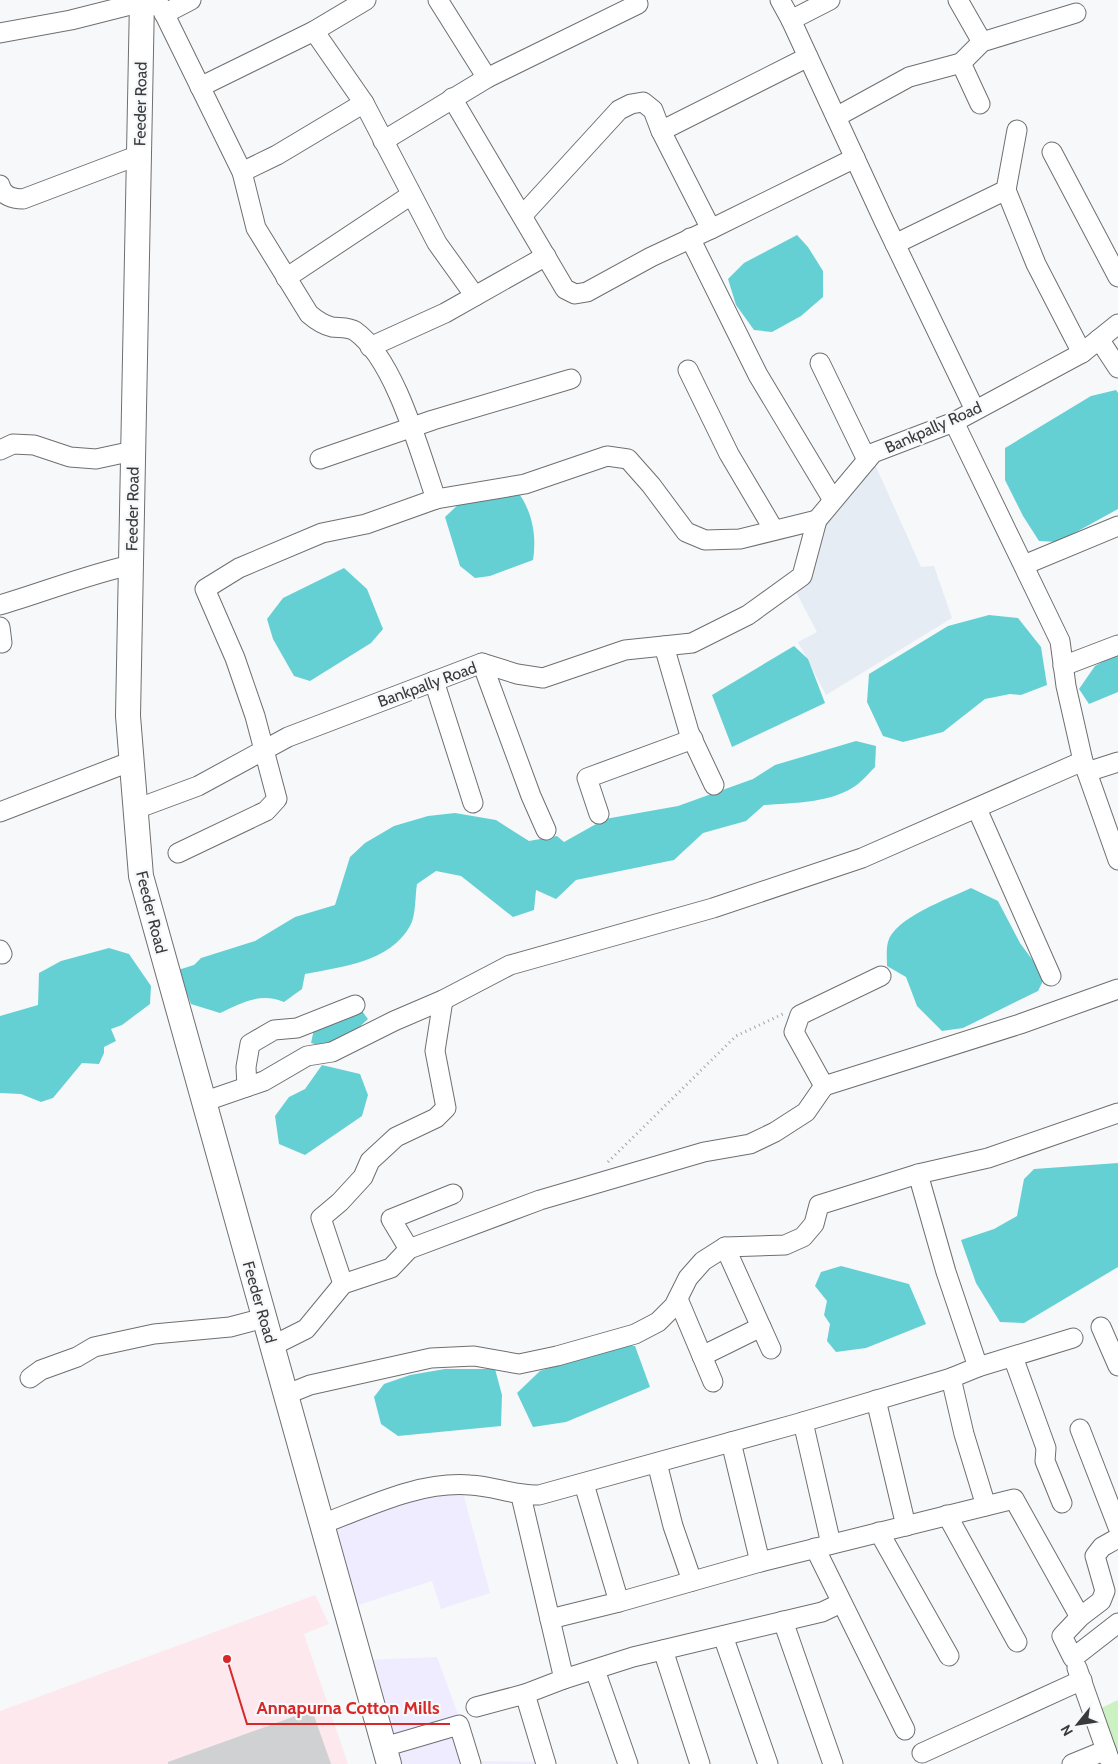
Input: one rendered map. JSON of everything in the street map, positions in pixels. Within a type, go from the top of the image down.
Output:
[{"type":"street","points":[[164,14],[192,0]]},
{"type":"street","points":[[200,87],[314,31],[366,0]]},
{"type":"street","points":[[438,0],[486,78]]},
{"type":"street","points":[[780,0],[975,410]]},
{"type":"street","points":[[791,20],[830,0]]},
{"type":"street","points":[[958,0],[982,42]]},
{"type":"street","points":[[0,33],[71,20],[142,1],[161,7],[242,172],[256,228],[309,314],[318,322],[354,330],[370,347],[398,390],[436,499]]},
{"type":"street","name":"Feeder Road","points":[[142,1],[128,716],[141,876],[387,1755]]},
{"type":"street","points":[[383,141],[486,78],[638,4]]},
{"type":"street","points":[[836,118],[909,77],[961,63],[982,42],[1076,13]]},
{"type":"street","points":[[314,31],[364,103],[437,243],[475,296]]},
{"type":"street","points":[[661,131],[808,57]]},
{"type":"street","points":[[961,63],[980,104]]},
{"type":"street","points":[[452,98],[565,289],[575,294],[587,292],[690,238],[855,158]]},
{"type":"street","points":[[522,216],[619,110],[631,104],[643,102],[653,110],[661,131],[711,229]]},
{"type":"street","points":[[242,172],[277,155],[364,103]]},
{"type":"street","points":[[1017,130],[1006,190],[1036,264],[1082,353]]},
{"type":"street","points":[[1052,152],[1118,277]]},
{"type":"street","points":[[0,185],[1,189],[11,198],[23,199],[139,155]]},
{"type":"street","points":[[895,244],[1006,190]]},
{"type":"street","points":[[286,278],[411,195]]},
{"type":"street","points":[[690,238],[758,375],[833,500]]},
{"type":"street","points":[[370,347],[445,313],[546,256]]},
{"type":"street","name":"Bankpally Road","points":[[136,809],[198,786],[288,737],[482,663],[517,674],[542,678],[625,650],[692,643],[748,615],[802,576],[817,520],[873,453],[954,422],[1082,353],[1118,324]]},
{"type":"street","points":[[1098,340],[1118,368]]},
{"type":"street","points":[[820,363],[867,460]]},
{"type":"street","points":[[688,370],[729,454],[774,530]]},
{"type":"street","points":[[320,459],[432,420],[571,378]]},
{"type":"street","points":[[954,422],[1060,641],[1063,666],[1085,767],[1118,860]]},
{"type":"street","points":[[0,450],[14,444],[34,445],[70,457],[96,458],[133,451]]},
{"type":"street","points":[[178,853],[266,811],[273,805],[276,799],[255,716],[235,658],[205,589],[240,568],[322,533],[366,524],[436,499],[525,484],[607,456],[628,459],[646,478],[686,532],[706,540],[740,538],[817,520]]},
{"type":"street","points":[[1024,565],[1118,526]]},
{"type":"street","points":[[0,605],[51,590],[90,575],[131,565]]},
{"type":"street","points":[[1063,666],[1118,645]]},
{"type":"street","points":[[664,646],[692,739],[714,785]]},
{"type":"street","points":[[482,663],[530,796],[546,830]]},
{"type":"street","points":[[434,681],[473,802]]},
{"type":"street","points":[[599,814],[587,778],[692,739]]},
{"type":"street","points":[[0,812],[132,761]]},
{"type":"street","points":[[203,1102],[264,1081],[307,1056],[332,1052],[443,1000],[510,965],[713,908],[862,858],[977,809],[1085,767],[1118,762]]},
{"type":"street","points":[[977,809],[1051,976]]},
{"type":"street","points":[[824,1086],[794,1032],[800,1015],[881,976]]},
{"type":"street","points":[[272,1346],[306,1329],[343,1284],[391,1268],[409,1249],[540,1200],[704,1152],[750,1144],[775,1132],[806,1112],[824,1086],[1020,1024],[1118,989]]},
{"type":"street","points":[[343,1284],[320,1218],[340,1202],[363,1176],[370,1160],[396,1137],[436,1118],[446,1108],[435,1051],[443,1000]]},
{"type":"street","points":[[247,1087],[246,1066],[250,1044],[274,1030],[297,1028],[355,1005]]},
{"type":"street","points":[[285,1395],[310,1385],[431,1358],[474,1356],[519,1364],[557,1356],[635,1334],[658,1322],[674,1306],[688,1278],[703,1261],[725,1247],[785,1245],[803,1237],[814,1224],[819,1205],[918,1174],[988,1158],[1118,1113]]},
{"type":"street","points":[[918,1174],[946,1272],[978,1367]]},
{"type":"street","points":[[409,1249],[391,1219],[453,1194]]},
{"type":"street","points":[[725,1247],[771,1349]]},
{"type":"street","points":[[678,1299],[713,1382]]},
{"type":"street","points":[[30,1378],[42,1370],[77,1357],[94,1347],[154,1334],[230,1327],[264,1318]]},
{"type":"street","points":[[702,1356],[761,1327]]},
{"type":"street","points":[[1101,1327],[1118,1366]]},
{"type":"street","points":[[322,1524],[424,1488],[470,1485],[521,1496],[538,1496],[952,1378],[978,1367],[1073,1338]]},
{"type":"street","points":[[1013,1357],[1046,1448],[1044,1462],[1062,1504]]},
{"type":"street","points":[[952,1378],[964,1434],[986,1506]]},
{"type":"street","points":[[876,1400],[906,1526]]},
{"type":"street","points":[[803,1422],[823,1546],[841,1602],[905,1730]]},
{"type":"street","points":[[1080,1429],[1118,1527]]},
{"type":"street","points":[[731,1442],[760,1562]]},
{"type":"street","points":[[657,1463],[672,1526],[692,1581]]},
{"type":"street","points":[[584,1484],[619,1602]]},
{"type":"street","points":[[521,1496],[564,1679]]},
{"type":"street","points":[[550,1619],[619,1602],[760,1562],[1014,1499],[1080,1617]]},
{"type":"street","points":[[947,1515],[1017,1642]]},
{"type":"street","points":[[879,1532],[949,1656]]},
{"type":"street","points":[[1072,1764],[1108,1757],[1082,1680],[1062,1636],[1080,1617],[1101,1601],[1105,1591],[1095,1556],[1102,1547],[1118,1538]]},
{"type":"street","points":[[476,1707],[525,1694],[564,1679],[663,1650],[822,1612],[841,1602]]},
{"type":"street","points":[[784,1621],[833,1764]]},
{"type":"street","points":[[1073,1658],[1118,1623]]},
{"type":"street","points":[[723,1636],[768,1764]]},
{"type":"street","points":[[663,1650],[700,1764]]},
{"type":"street","points":[[595,1670],[628,1764]]},
{"type":"street","points":[[922,1753],[1082,1680]]},
{"type":"street","points":[[525,1694],[546,1764]]},
{"type":"street","points":[[387,1755],[459,1725],[471,1764]]},
{"type":"path","points":[[602,1168],[736,1036],[786,1013],[800,1015]]},
{"type":"shaded area","points":[[873,460],[921,567],[934,566],[952,618],[826,695],[798,642],[817,632],[794,588],[821,523]]},
{"type":"shaded area","points":[[424,1493],[463,1493],[490,1593],[441,1609],[432,1581],[349,1608],[326,1528]]},
{"type":"shaded area","points":[[315,1595],[329,1624],[304,1634],[348,1764],[0,1764],[0,1711]]},
{"type":"shaded area","points":[[437,1657],[475,1761],[539,1762],[540,1764],[395,1764],[365,1660]]},
{"type":"green space","points":[[1118,1700],[1118,1758],[1099,1709]]},
{"type":"water","points":[[797,235],[808,247],[823,271],[823,297],[801,316],[772,332],[754,330],[736,305],[728,279],[744,263]]},
{"type":"water","points":[[1116,390],[1118,393],[1118,509],[1058,542],[1039,541],[1023,516],[1005,480],[1005,448],[1091,396]]},
{"type":"water","points":[[517,491],[530,515],[534,533],[533,560],[490,576],[475,578],[460,566],[445,517],[461,502]]},
{"type":"water","points":[[344,568],[367,589],[383,629],[371,643],[310,681],[294,676],[273,639],[267,619],[283,598]]},
{"type":"water","points":[[989,615],[1018,618],[1041,647],[1047,685],[1021,695],[1010,694],[985,699],[943,732],[903,742],[883,736],[867,702],[869,674],[948,626]]},
{"type":"water","points":[[794,646],[808,659],[825,703],[732,747],[712,695]]},
{"type":"water","points":[[1118,653],[1118,692],[1089,704],[1079,689],[1095,666]]},
{"type":"water","points":[[856,741],[876,746],[875,767],[860,782],[848,790],[813,801],[764,805],[746,821],[703,833],[674,860],[576,880],[556,899],[536,890],[534,910],[513,917],[461,876],[436,871],[417,884],[412,922],[401,938],[390,948],[364,961],[305,974],[302,989],[284,1002],[276,999],[259,998],[243,1002],[220,1013],[191,1004],[178,970],[194,965],[201,958],[255,941],[295,917],[335,905],[350,857],[365,843],[394,826],[428,816],[455,813],[496,820],[529,841],[557,836],[564,842],[605,819],[678,806],[753,779],[775,765]]},
{"type":"water","points":[[971,888],[998,901],[1020,943],[1045,977],[1038,991],[963,1028],[942,1031],[917,1006],[906,977],[887,966],[887,945],[892,933],[911,917]]},
{"type":"water","points":[[109,948],[129,954],[151,986],[150,1004],[122,1025],[111,1029],[116,1041],[104,1047],[104,1053],[99,1064],[82,1063],[53,1098],[41,1102],[21,1094],[0,1093],[0,1016],[38,1005],[39,973],[61,961]]},
{"type":"water","points":[[362,1011],[368,1019],[349,1037],[329,1046],[311,1043],[314,1029]]},
{"type":"water","points":[[322,1065],[360,1074],[368,1095],[362,1116],[305,1155],[279,1144],[275,1116],[289,1097],[305,1089]]},
{"type":"water","points":[[1118,1163],[1118,1267],[1024,1323],[1000,1322],[976,1283],[961,1240],[994,1229],[1017,1216],[1024,1179],[1034,1169]]},
{"type":"water","points":[[841,1266],[909,1284],[926,1324],[866,1348],[836,1352],[827,1341],[830,1324],[824,1315],[827,1301],[815,1286],[821,1272]]},
{"type":"water","points":[[618,1345],[635,1346],[650,1387],[566,1422],[533,1427],[517,1393],[540,1371]]},
{"type":"water","points":[[445,1369],[495,1369],[502,1395],[501,1426],[398,1436],[381,1424],[374,1397],[384,1384],[410,1375]]},
{"type":"building","points":[[312,1710],[331,1764],[168,1764],[168,1762]]},
{"type":"place","name":"Annapurna Cotton Mills","points":[[227,1659]]}]
